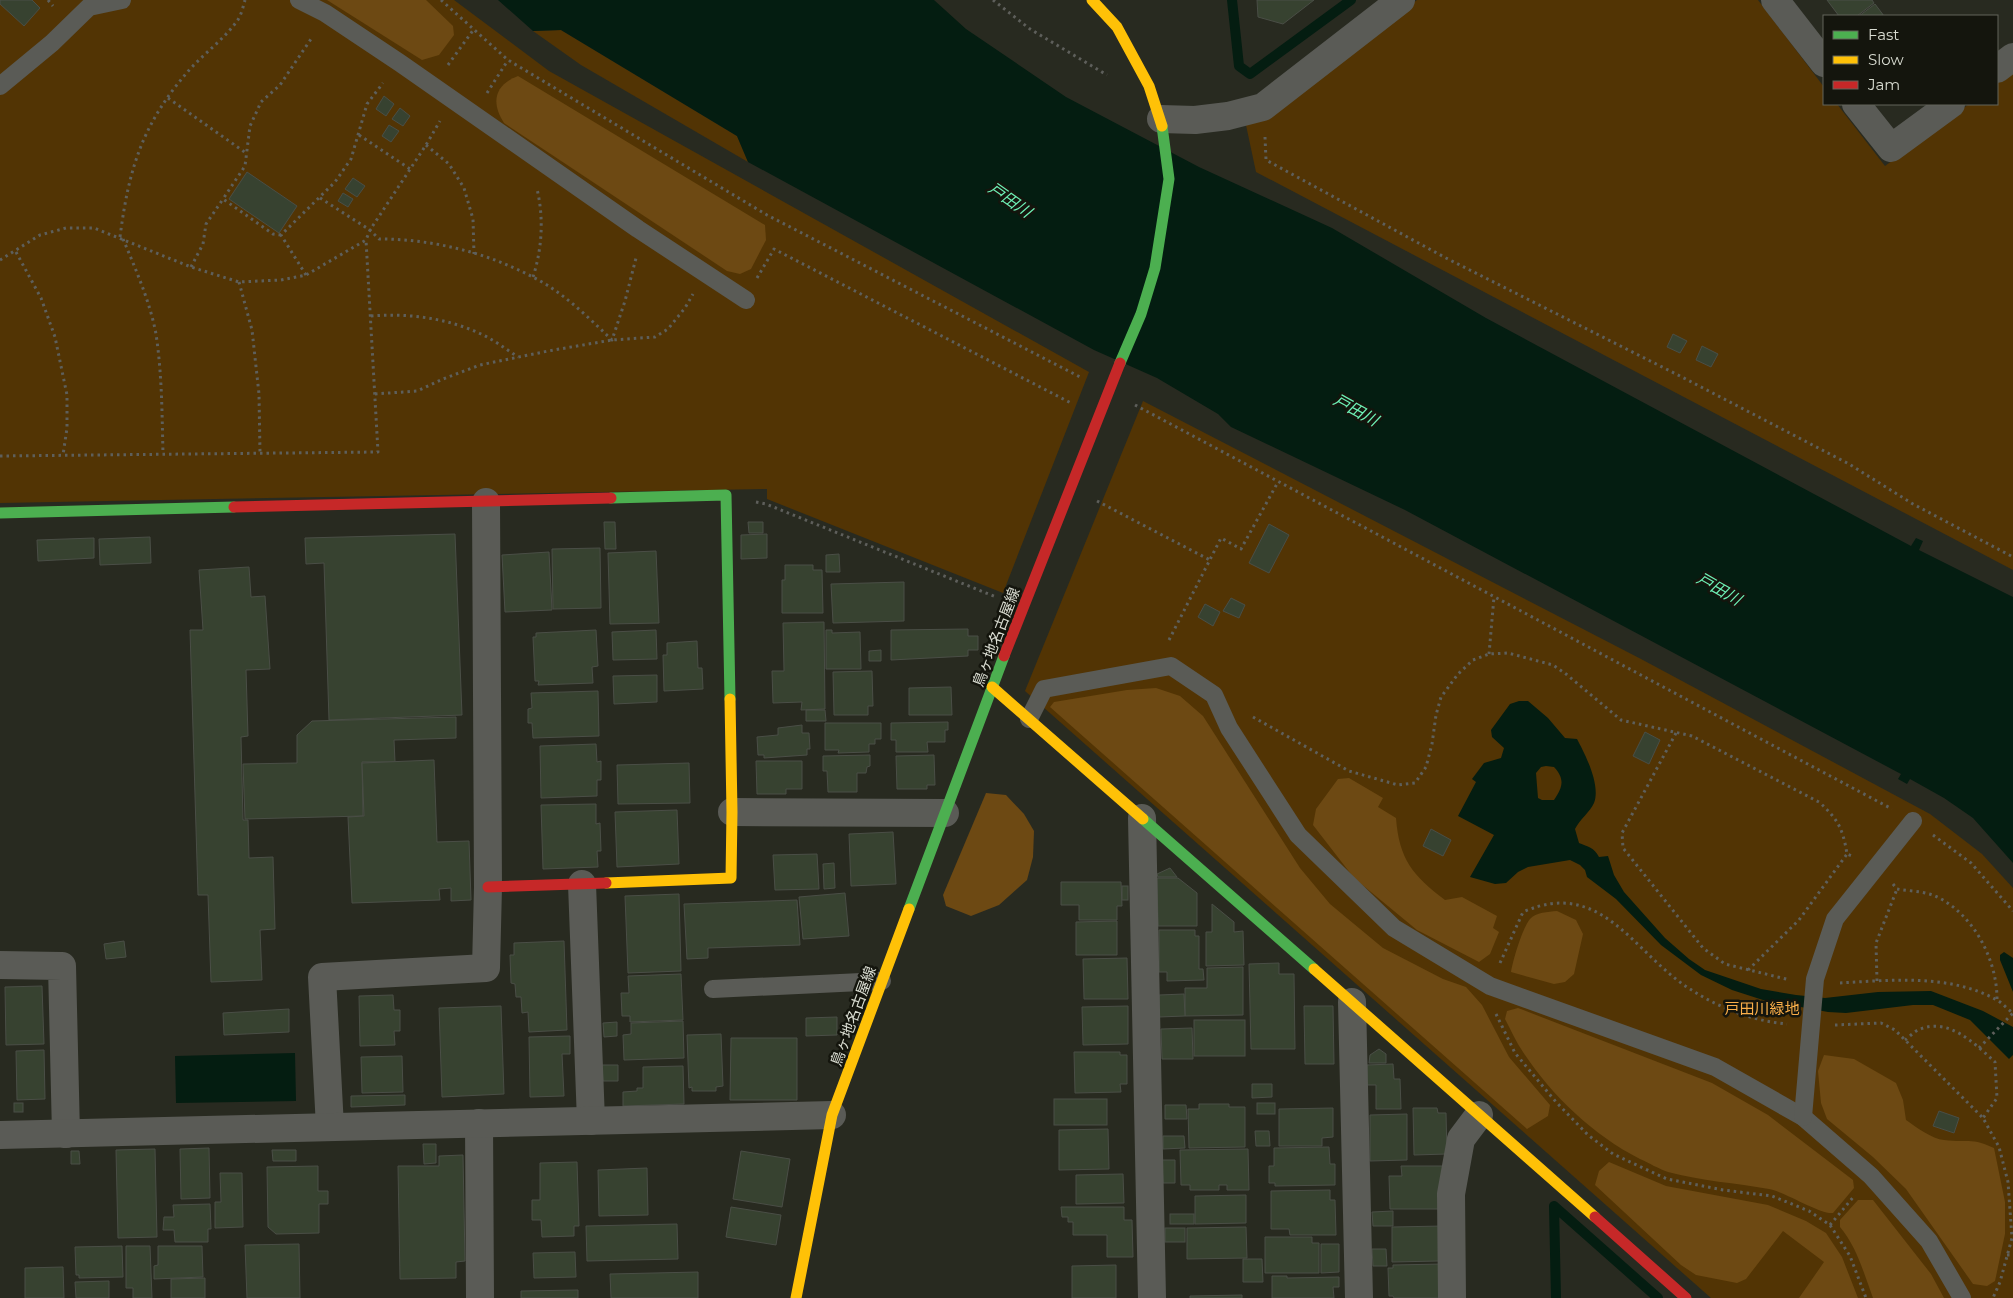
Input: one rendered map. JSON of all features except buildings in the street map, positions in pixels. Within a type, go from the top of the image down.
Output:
[{"type":"street","name":"鳥ヶ地名古屋線","points":[[796,1298],[832,1115],[992,687],[1113,379],[1141,314],[1156,268],[1169,179],[1160,118],[1148,86],[1117,27],[1092,0]]},
{"type":"street","points":[[1160,118],[1195,120],[1228,116],[1263,107],[1401,0]]},
{"type":"street","points":[[1775,0],[1823,62]]},
{"type":"street","points":[[1998,69],[2013,57]]},
{"type":"street","points":[[1857,105],[1891,148],[1950,105]]},
{"type":"street","points":[[0,513],[726,495],[732,812],[731,878],[488,888]]},
{"type":"street","points":[[330,1127],[322,977],[486,968],[488,888],[486,502]]},
{"type":"street","points":[[992,687],[1686,1298]]},
{"type":"street","points":[[732,812],[945,813]]},
{"type":"street","points":[[1142,818],[1152,1298]]},
{"type":"street","points":[[582,884],[591,1121]]},
{"type":"street","points":[[0,965],[62,966],[66,1134]]},
{"type":"street","points":[[1352,1002],[1360,1298]]},
{"type":"street","points":[[1452,1298],[1451,1194],[1461,1139],[1479,1114]]},
{"type":"street","points":[[0,1135],[832,1115]]},
{"type":"street","points":[[479,1123],[480,1298]]},
{"type":"lane","points":[[0,86],[52,43],[89,7],[122,0]]},
{"type":"lane","points":[[299,0],[325,13],[400,63],[528,154],[746,300]]},
{"type":"lane","points":[[1029,719],[1044,689],[1171,666],[1214,695],[1229,728],[1298,835],[1394,928],[1490,986],[1715,1067],[1803,1117],[1871,1176],[1929,1241],[1962,1298]]},
{"type":"lane","points":[[1803,1117],[1815,985],[1835,919],[1913,821]]},
{"type":"lane","points":[[713,989],[882,981]]},
{"type":"path","points":[[163,454],[162,384],[155,333],[142,285],[121,238],[130,174],[140,146],[155,116],[191,68],[238,20],[245,0]]},
{"type":"path","points":[[441,0],[508,60],[767,215],[1108,392],[1913,821],[1971,863],[2013,911]]},
{"type":"path","points":[[993,0],[1030,29],[1122,84],[1148,86]]},
{"type":"path","points":[[191,267],[203,244],[206,224],[245,166],[250,126],[262,102],[280,85],[291,71],[325,13]]},
{"type":"path","points":[[432,86],[474,29]]},
{"type":"path","points":[[474,114],[508,60]]},
{"type":"path","points":[[281,235],[335,182],[351,159],[367,104],[400,63]]},
{"type":"path","points":[[168,98],[247,154]]},
{"type":"path","points":[[0,456],[378,452],[366,240],[370,230],[426,145],[452,99]]},
{"type":"path","points":[[1263,107],[1266,160],[1446,258],[1680,376],[1840,460],[1913,504],[2013,558]]},
{"type":"path","points":[[359,134],[410,169]]},
{"type":"path","points":[[426,145],[449,164],[464,188],[474,219],[474,254]]},
{"type":"path","points":[[528,154],[538,193],[541,231],[539,257],[533,277]]},
{"type":"path","points":[[320,198],[370,230],[379,239],[410,239],[439,243],[505,264],[533,277],[549,286],[575,306],[612,340]]},
{"type":"path","points":[[223,199],[273,234],[281,235]]},
{"type":"path","points":[[0,260],[16,252],[40,235],[66,228],[94,228],[191,267],[239,282],[281,280],[306,275],[366,240]]},
{"type":"path","points":[[612,340],[642,240],[638,229]]},
{"type":"path","points":[[281,235],[306,275]]},
{"type":"path","points":[[746,300],[774,249],[1098,417]]},
{"type":"path","points":[[16,252],[41,298],[54,337],[66,395],[67,428],[63,455]]},
{"type":"path","points":[[375,394],[416,391],[443,378],[480,365],[518,357],[612,340],[655,337],[668,330],[685,308],[705,272]]},
{"type":"path","points":[[239,282],[252,330],[259,394],[260,453]]},
{"type":"path","points":[[370,316],[406,315],[432,319],[481,334],[518,357]]},
{"type":"path","points":[[1154,668],[1221,538],[1241,549],[1278,482]]},
{"type":"path","points":[[726,495],[766,504],[1024,608]]},
{"type":"path","points":[[1095,500],[1210,560]]},
{"type":"path","points":[[1489,654],[1494,597]]},
{"type":"path","points":[[1214,695],[1349,771],[1398,785],[1415,783],[1426,767],[1441,697],[1458,674],[1473,660],[1489,654],[1508,653],[1553,665],[1621,720],[1692,736],[1819,802],[1834,815],[1844,836],[1847,854],[1798,920],[1748,970]]},
{"type":"path","points":[[1676,733],[1622,833],[1623,848],[1703,948],[1725,964],[1815,985],[1877,981],[1951,984],[1972,988],[1997,999],[2013,1013],[1979,1048]]},
{"type":"path","points":[[1847,854],[1876,867],[1886,875],[1897,890],[1934,896],[1967,918],[1990,957],[1997,985],[1997,999]]},
{"type":"path","points":[[1877,981],[1876,943],[1897,890]]},
{"type":"path","points":[[1905,1040],[1918,1030],[1932,1027],[1947,1028],[1969,1038],[1995,1062],[1997,1098],[1983,1118]]},
{"type":"path","points":[[1830,1225],[1871,1176]]},
{"type":"path","points":[[2007,1255],[2013,1255]]},
{"type":"green space","points":[[0,0],[454,0],[549,71],[1089,372],[1003,593],[767,499],[767,489],[0,503]]},
{"type":"green space","points":[[1417,0],[1758,0],[1823,86],[1823,105],[1838,105],[1885,166],[1968,105],[1998,105],[1998,82],[2013,71],[2013,570],[1256,172],[1246,125],[1277,109]]},
{"type":"green space","points":[[561,30],[737,136],[748,162],[581,65],[533,31]]},
{"type":"green space","name":"戸田川緑地","points":[[1143,401],[1641,659],[1930,814],[1982,854],[2013,888],[2013,1298],[1711,1298],[1025,691]]},
{"type":"shaded area","points":[[327,0],[426,0],[453,26],[454,35],[439,55],[422,60]]},
{"type":"shaded area","points":[[518,76],[765,225],[766,240],[751,269],[740,274],[727,271],[504,123],[497,108],[497,95],[504,84]]},
{"type":"shaded area","points":[[1156,688],[1180,696],[1203,716],[1300,868],[1330,904],[1383,948],[1443,979],[1466,987],[1482,1005],[1509,1057],[1550,1105],[1548,1116],[1527,1129],[1050,707],[1054,702],[1127,690]]},
{"type":"shaded area","points":[[1349,778],[1383,798],[1378,807],[1396,818],[1400,845],[1404,856],[1424,883],[1445,900],[1462,897],[1497,916],[1493,928],[1499,932],[1490,954],[1479,962],[1417,930],[1354,878],[1313,825],[1316,809],[1338,779]]},
{"type":"shaded area","points":[[986,793],[1006,795],[1024,814],[1034,831],[1033,857],[1027,880],[999,905],[971,916],[946,906],[943,895]]},
{"type":"shaded area","points":[[1557,911],[1576,920],[1583,934],[1574,974],[1565,982],[1554,984],[1511,972],[1521,937],[1530,919],[1539,914]]},
{"type":"shaded area","points":[[1518,1008],[1712,1083],[1768,1115],[1853,1180],[1854,1188],[1833,1213],[1827,1213],[1776,1191],[1680,1175],[1665,1171],[1640,1159],[1590,1126],[1560,1099],[1534,1068],[1520,1048],[1505,1019],[1507,1011]]},
{"type":"shaded area","points":[[1824,1055],[1854,1059],[1896,1083],[1903,1100],[1906,1120],[1929,1135],[1944,1140],[1980,1143],[1994,1148],[2005,1202],[2005,1234],[1995,1281],[1987,1286],[1973,1284],[1906,1189],[1873,1157],[1827,1119],[1821,1103],[1818,1071]]},
{"type":"shaded area","points":[[1609,1162],[1666,1186],[1768,1205],[1806,1221],[1826,1233],[1842,1257],[1858,1298],[1799,1298],[1824,1262],[1783,1231],[1746,1279],[1737,1283],[1696,1275],[1681,1265],[1595,1185],[1599,1171]]},
{"type":"shaded area","points":[[1858,1200],[1873,1200],[1931,1274],[1944,1298],[1873,1298],[1856,1252],[1840,1227],[1840,1220]]},
{"type":"water","name":"戸田川","points":[[498,0],[934,0],[966,29],[1066,97],[1199,167],[1332,228],[1486,318],[1911,546],[1916,538],[1923,541],[1919,550],[2013,597],[2013,863],[1973,818],[1944,798],[1910,779],[1907,784],[1898,779],[1901,774],[1405,510],[1231,427],[1218,414],[1157,378],[1094,350],[748,162],[737,136],[561,30],[533,31]]},
{"type":"water","points":[[1528,701],[1548,718],[1565,738],[1577,739],[1594,779],[1596,796],[1594,803],[1575,829],[1579,843],[1593,849],[1599,857],[1608,856],[1614,875],[1624,892],[1665,938],[1689,959],[1705,970],[1761,989],[1796,995],[1825,998],[1878,992],[1931,991],[1983,1011],[2013,1027],[2013,1055],[2009,1059],[1970,1020],[1933,1005],[1913,1005],[1846,1013],[1828,1012],[1763,1000],[1732,990],[1701,975],[1661,945],[1616,899],[1587,877],[1585,870],[1580,865],[1570,860],[1528,867],[1518,872],[1506,883],[1495,884],[1470,877],[1494,835],[1458,816],[1476,782],[1472,779],[1484,763],[1501,758],[1504,748],[1492,737],[1491,730],[1510,704]],"holes":[[[1541,767],[1554,767],[1560,775],[1561,787],[1554,800],[1542,800],[1538,798],[1536,773]]]},
{"type":"water","points":[[2004,952],[2013,958],[2013,992],[2000,960],[2000,955]]},
{"type":"water","points":[[295,1053],[296,1101],[176,1103],[175,1056]]},
{"type":"waterway","points":[[1232,0],[1239,66],[1250,74],[1351,0]]},
{"type":"waterway","points":[[1556,1298],[1554,1206],[1658,1298]]},
{"type":"traffic: fast","points":[[1120,363],[1141,314],[1155,268],[1169,179],[1162,126]]},
{"type":"traffic: fast","points":[[611,498],[726,495],[730,699]]},
{"type":"traffic: fast","points":[[0,513],[234,507]]},
{"type":"traffic: fast","points":[[909,909],[1004,656]]},
{"type":"traffic: fast","points":[[1143,819],[1314,969]]},
{"type":"traffic: slow","points":[[1092,0],[1117,27],[1149,86],[1162,126]]},
{"type":"traffic: slow","points":[[992,687],[1143,819]]},
{"type":"traffic: slow","points":[[606,883],[731,878],[730,699]]},
{"type":"traffic: slow","points":[[796,1298],[832,1115],[909,909]]},
{"type":"traffic: slow","points":[[1314,969],[1595,1217]]},
{"type":"traffic: jam","points":[[1004,656],[1120,363]]},
{"type":"traffic: jam","points":[[234,507],[611,498]]},
{"type":"traffic: jam","points":[[488,887],[606,883]]},
{"type":"traffic: jam","points":[[1595,1217],[1686,1298]]}]
